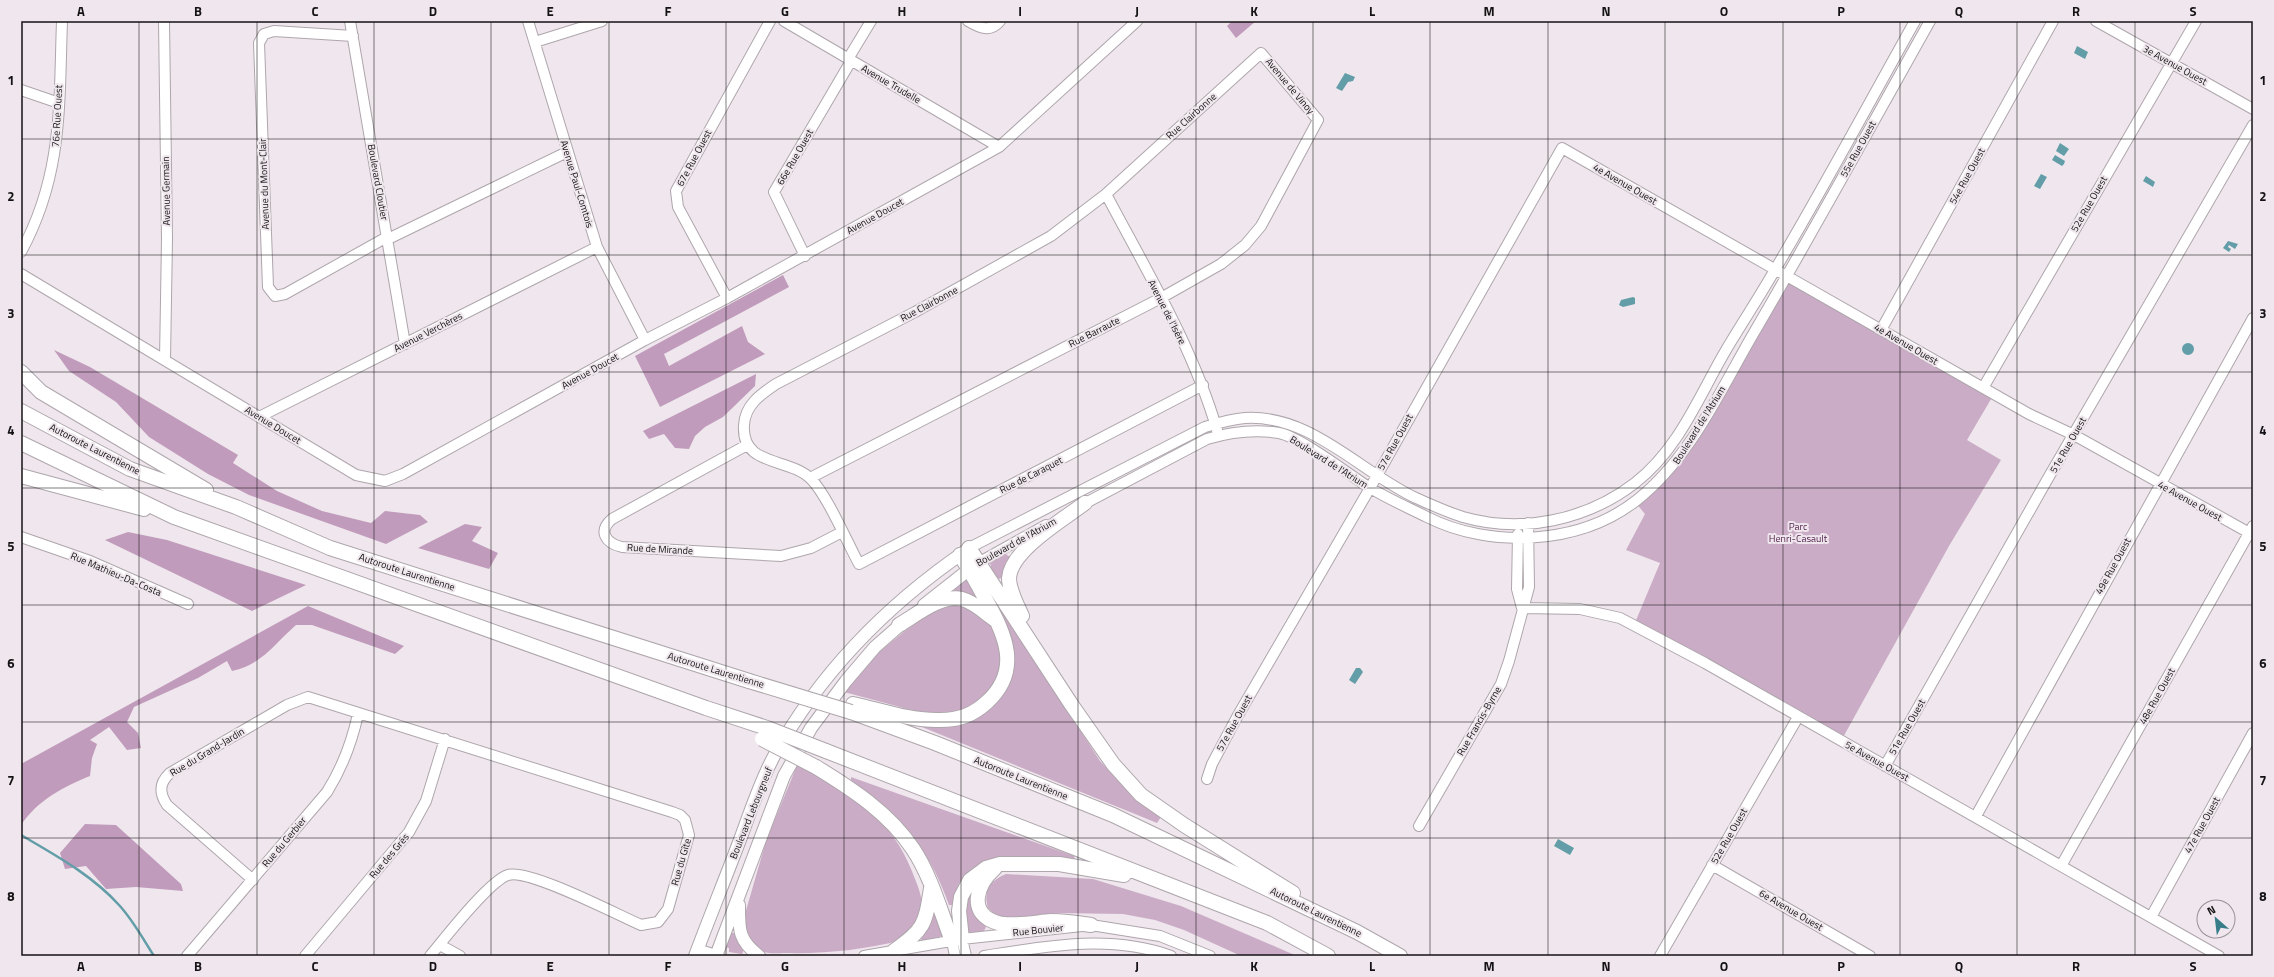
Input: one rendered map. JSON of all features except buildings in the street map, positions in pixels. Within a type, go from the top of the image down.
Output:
[{"type":"highway","points":[[21,372],[41,392],[236,507]]},
{"type":"highway","name":"Autoroute Laurentienne","points":[[21,411],[130,469],[236,507],[330,548],[754,682],[852,708],[1113,815],[1357,932],[1400,956]]},
{"type":"highway","points":[[21,443],[174,517]]},
{"type":"highway","points":[[21,476],[174,517],[706,708],[765,734],[826,751],[1153,880],[1267,923],[1328,956]]},
{"type":"highway","points":[[1040,655],[1014,599],[1009,578],[1012,564],[1023,551],[1085,503]]},
{"type":"highway","points":[[965,552],[1040,655],[1113,764],[1141,795],[1184,825],[1357,932]]},
{"type":"highway","points":[[852,708],[924,720],[954,720],[978,710],[993,697],[1004,680],[1008,662],[1006,642],[974,566]]},
{"type":"highway","points":[[899,625],[943,600],[953,598],[962,599],[976,605],[999,623]]},
{"type":"highway","points":[[765,734],[873,805],[902,834],[913,850],[957,940]]},
{"type":"highway","points":[[957,940],[961,897],[970,880],[986,868],[1000,864],[1059,864],[1153,880]]},
{"type":"highway","points":[[1000,864],[985,877],[978,889],[977,899],[980,908],[987,918],[1000,924],[1053,921],[1091,924]]},
{"type":"highway","points":[[894,951],[917,934],[924,923],[931,886]]},
{"type":"main road","name":"Boulevard de l'Atrium","points":[[824,680],[854,645],[885,615],[922,583],[965,552]]},
{"type":"main road","name":"Boulevard de l'Atrium","points":[[811,728],[865,658],[899,625],[974,566]]},
{"type":"main road","name":"Boulevard Lebourgneuf","points":[[696,952],[756,795],[773,757],[798,716],[824,680]]},
{"type":"main road","name":"Boulevard Lebourgneuf","points":[[717,956],[784,776],[811,728]]},
{"type":"main road","points":[[739,896],[739,928],[743,940],[759,956]]},
{"type":"street","name":"76e Rue Ouest","points":[[21,252],[34,229],[47,192],[57,144],[62,21]]},
{"type":"street","name":"Avenue Germain","points":[[164,21],[167,239],[165,360]]},
{"type":"street","name":"Boulevard Cloutier","points":[[350,21],[405,344]]},
{"type":"street","name":"Avenue Paul-Comtois","points":[[528,21],[597,247],[645,340]]},
{"type":"street","points":[[535,42],[602,21]]},
{"type":"street","name":"67e Rue Ouest","points":[[727,298],[678,206],[676,191],[770,21]]},
{"type":"street","name":"Avenue Trudelle","points":[[784,21],[999,147]]},
{"type":"street","name":"66e Rue Ouest","points":[[805,256],[774,192],[871,21]]},
{"type":"street","points":[[968,21],[984,29],[992,28],[1000,21]]},
{"type":"street","name":"Avenue Doucet","points":[[21,274],[356,475],[385,481],[403,474],[645,340],[805,256],[999,147],[1137,21]]},
{"type":"street","name":"55e Rue Ouest","points":[[1775,270],[1915,21]]},
{"type":"street","name":"55e Rue Ouest","points":[[1787,276],[1930,21]]},
{"type":"street","name":"54e Rue Ouest","points":[[1881,330],[2053,21]]},
{"type":"street","name":"52e Rue Ouest","points":[[1983,388],[2196,21]]},
{"type":"street","name":"3e Avenue Ouest","points":[[2101,22],[2253,109]]},
{"type":"street","name":"Avenue du Mont-Clair","points":[[353,36],[274,31],[264,34],[259,43],[268,287],[275,296],[285,294],[388,238],[567,152]]},
{"type":"street","name":"Avenue de Vinoy","points":[[1261,53],[1318,120]]},
{"type":"street","name":"Rue Clairbonne","points":[[747,445],[743,435],[744,420],[750,405],[760,395],[776,384],[1025,252],[1051,236],[1106,194],[1261,53]]},
{"type":"street","points":[[21,90],[59,103]]},
{"type":"street","name":"Rue Barraute","points":[[810,478],[1161,298],[1221,264],[1245,245],[1261,226],[1318,120]]},
{"type":"street","name":"51e Rue Ouest","points":[[1885,766],[2253,125]]},
{"type":"street","name":"4e Avenue Ouest","points":[[1562,148],[2029,414],[2074,435],[2159,484],[2252,532]]},
{"type":"street","name":"57e Rue Ouest","points":[[1207,779],[1212,764],[1234,723],[1370,488],[1562,148]]},
{"type":"street","name":"Avenue de l'Isère","points":[[1106,194],[1161,298],[1204,385],[1219,435]]},
{"type":"street","name":"Avenue Verchères","points":[[259,416],[597,247]]},
{"type":"street","name":"Boulevard de l'Atrium","points":[[965,552],[1205,427],[1245,418],[1288,423],[1317,437],[1412,496],[1453,514],[1490,522],[1523,524],[1554,521],[1580,514],[1598,506],[1635,483],[1653,468],[1669,449],[1775,270]]},
{"type":"street","name":"Boulevard de l'Atrium","points":[[974,566],[1085,503],[1207,439],[1228,432],[1255,431],[1282,433],[1310,449],[1370,488],[1444,525],[1483,536],[1517,539],[1529,539],[1568,532],[1603,519],[1634,502],[1660,481],[1678,460],[1696,433],[1787,276]]},
{"type":"street","name":"49e Rue Ouest","points":[[1976,816],[2159,484],[2253,318]]},
{"type":"street","name":"Rue de Caraquet","points":[[842,532],[858,564],[1204,385]]},
{"type":"street","points":[[747,445],[762,457],[799,471],[810,478],[818,486],[842,532]]},
{"type":"street","name":"Rue de Mirande","points":[[747,445],[612,519],[606,524],[603,530],[608,542],[622,547],[781,556],[811,548],[842,532]]},
{"type":"street","name":"Rue Francis-Byrne","points":[[1419,826],[1501,684],[1509,662],[1522,608],[1529,587],[1529,539],[1523,524]]},
{"type":"street","name":"Rue Francis-Byrne","points":[[1522,608],[1518,589],[1517,539],[1523,524]]},
{"type":"street","name":"48e Rue Ouest","points":[[2061,866],[2252,532]]},
{"type":"street","name":"Rue Mathieu-Da-Costa","points":[[21,537],[90,561],[188,604]]},
{"type":"street","name":"5e Avenue Ouest","points":[[1522,608],[1580,609],[1620,618],[1705,663],[1798,717],[1976,816],[2219,956]]},
{"type":"street","name":"Rue du Grand-Jardin","points":[[253,880],[167,805],[162,796],[161,787],[164,779],[170,773],[298,700],[308,697],[318,699],[358,714]]},
{"type":"street","name":"Rue du Gîte","points":[[358,714],[445,739],[680,815],[688,827],[689,835],[668,909],[658,922],[641,925],[530,876],[509,875],[492,886],[430,956]]},
{"type":"street","name":"Rue du Gerbier","points":[[187,956],[327,792],[338,775],[358,714]]},
{"type":"street","name":"52e Rue Ouest","points":[[1660,956],[1798,717]]},
{"type":"street","name":"47e Rue Ouest","points":[[2151,917],[2253,733]]},
{"type":"street","name":"Rue des Grés","points":[[305,956],[416,822],[426,801],[445,739]]},
{"type":"street","name":"6e Avenue Ouest","points":[[1712,865],[1870,956]]},
{"type":"street","name":"Rue Bouvier","points":[[864,956],[957,940],[1091,924],[1160,936],[1210,956]]},
{"type":"street","points":[[955,956],[957,940]]},
{"type":"street","points":[[957,940],[966,956]]},
{"type":"street","name":"Rue Bouvier","points":[[984,956],[1078,944],[1132,946],[1155,950],[1171,956]]},
{"type":"street","points":[[440,945],[460,956]]},
{"type":"street","points":[[696,952],[717,956]]},
{"type":"green space","name":"Parc Henri-Casault","points":[[1787,276],[1994,394],[1967,440],[2001,460],[1949,546],[1841,741],[1634,625],[1660,563],[1626,550],[1645,514],[1635,502],[1678,460]]},
{"type":"green space","points":[[1005,554],[1009,556],[1009,559],[1003,577],[999,579],[988,568],[991,566],[990,563]]},
{"type":"green space","points":[[966,578],[979,596],[976,600],[956,593],[954,588]]},
{"type":"green space","points":[[963,604],[983,615],[991,625],[998,639],[1002,666],[992,689],[970,710],[930,715],[844,692],[878,653],[906,630],[941,605]]},
{"type":"green space","points":[[1004,611],[1100,761],[1127,790],[1161,817],[1157,823],[922,727],[924,722],[951,724],[1005,686],[999,614]]},
{"type":"green space","points":[[798,763],[837,787],[870,811],[897,841],[908,861],[921,895],[922,904],[918,919],[912,929],[902,940],[859,949],[800,953],[766,953],[750,942],[745,926],[745,914],[766,841]]},
{"type":"green space","points":[[851,777],[1074,856],[1075,860],[1018,856],[983,862],[969,871],[958,885],[953,905],[949,905],[941,883],[922,849],[898,821],[851,780]]},
{"type":"green space","points":[[1006,874],[1093,879],[1181,906],[1297,956],[1241,956],[1184,930],[1155,920],[1123,914],[1056,913],[1000,919],[988,908],[986,896],[992,883]]},
{"type":"green space","points":[[969,895],[986,927],[984,931],[967,934],[963,911]]},
{"type":"green space","points":[[932,915],[937,916],[943,936],[922,941],[920,936]]},
{"type":"green space","points":[[730,933],[735,933],[744,950],[742,954],[729,952],[729,948],[725,947]]},
{"type":"shaded area","points":[[1232,21],[1256,21],[1236,38],[1227,26]]},
{"type":"shaded area","points":[[783,275],[789,287],[664,354],[669,366],[742,326],[748,342],[765,354],[660,407],[635,356]]},
{"type":"shaded area","points":[[54,350],[90,367],[238,455],[233,463],[277,491],[322,511],[371,523],[385,511],[420,515],[428,522],[386,544],[249,495],[208,474],[149,437],[116,402],[69,371]]},
{"type":"shaded area","points":[[756,374],[755,386],[723,417],[705,427],[695,436],[689,449],[675,448],[664,434],[649,439],[643,431]]},
{"type":"shaded area","points":[[465,524],[482,527],[472,541],[498,553],[489,569],[418,548]]},
{"type":"shaded area","points":[[128,532],[167,540],[306,585],[252,611],[105,540]]},
{"type":"shaded area","points":[[308,606],[404,646],[395,654],[312,625],[296,625],[252,664],[232,671],[227,661],[198,678],[134,707],[127,722],[138,733],[141,748],[127,750],[109,727],[90,740],[97,744],[92,758],[90,776],[70,785],[43,801],[21,825],[21,764]]},
{"type":"shaded area","points":[[85,824],[116,825],[181,884],[183,891],[136,887],[106,889],[86,866],[65,869],[60,853]]},
{"type":"water","points":[[2077,46],[2088,52],[2085,59],[2074,53]]},
{"type":"water","points":[[1345,73],[1355,77],[1353,81],[1348,82],[1342,91],[1336,88]]},
{"type":"water","points":[[2060,143],[2069,149],[2064,156],[2056,151]]},
{"type":"water","points":[[2055,155],[2065,161],[2062,166],[2052,160]]},
{"type":"water","points":[[2041,174],[2047,177],[2040,189],[2034,186]]},
{"type":"water","points":[[2146,176],[2155,182],[2153,187],[2143,181]]},
{"type":"water","points":[[2228,241],[2238,244],[2235,249],[2229,245],[2228,247],[2231,249],[2229,252],[2223,248]]},
{"type":"water","points":[[1633,297],[1635,298],[1635,304],[1623,307],[1619,305],[1621,300]]},
{"type":"water","points":[[2188,343],[2192,345],[2194,349],[2192,353],[2188,355],[2184,353],[2182,349],[2184,345]]},
{"type":"water","points":[[1356,668],[1360,668],[1363,672],[1355,684],[1349,680]]},
{"type":"water","points":[[1558,839],[1574,848],[1570,855],[1554,846]]},
{"type":"waterway","points":[[21,835],[73,866],[108,894],[129,917],[154,956]]}]
